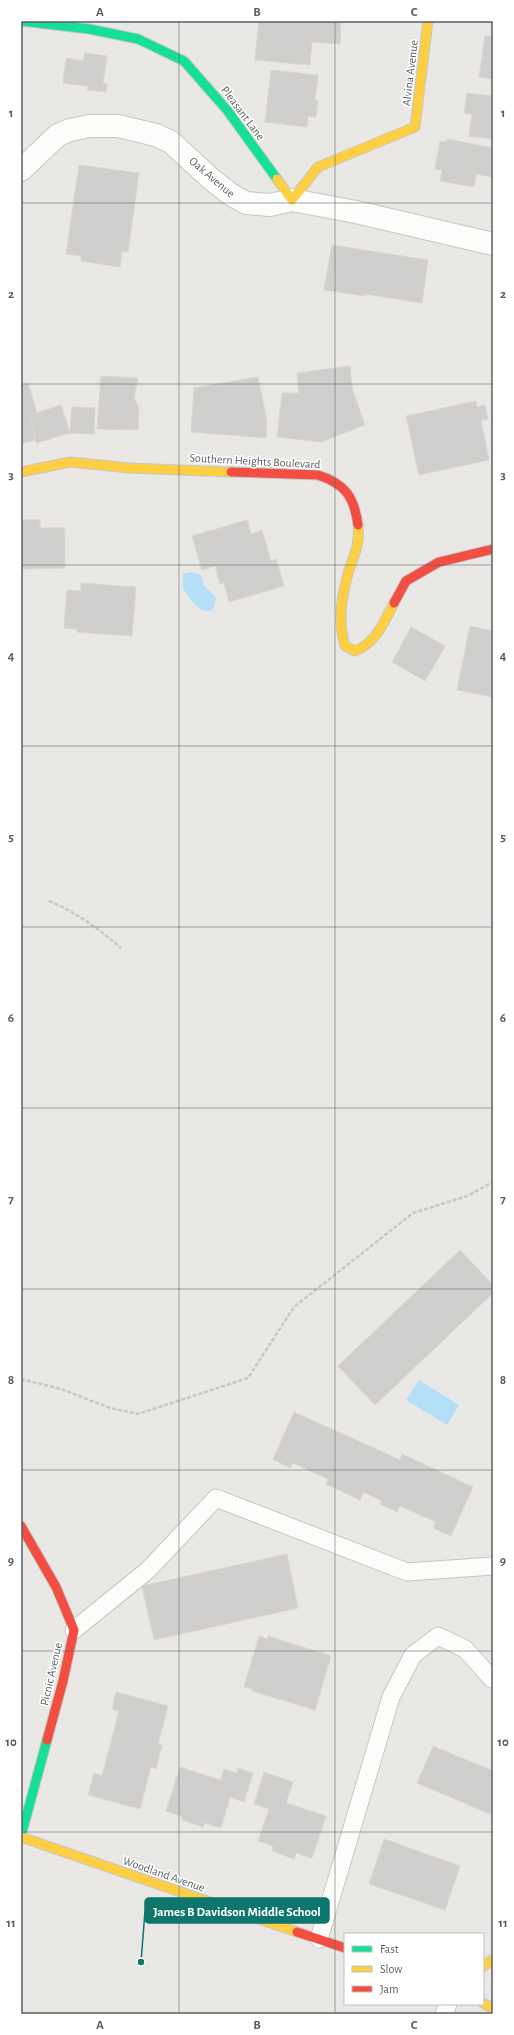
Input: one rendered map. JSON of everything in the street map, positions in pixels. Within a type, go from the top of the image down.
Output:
[{"type":"street","name":"Pleasant Lane","points":[[21,21],[89,29],[138,39],[184,61],[227,110],[292,200]]},
{"type":"street","name":"Alvina Avenue","points":[[292,200],[318,167],[415,127],[428,21]]},
{"type":"street","name":"Oak Avenue","points":[[21,170],[58,135],[70,130],[88,126],[118,126],[156,135],[171,142],[210,178],[230,194],[246,203],[270,205],[292,200],[356,212],[493,244]]},
{"type":"street","name":"Southern Heights Boulevard","points":[[21,472],[70,462],[129,468],[318,475],[334,480],[347,492],[354,502],[358,522],[359,543],[348,575],[341,617],[340,634],[345,646],[356,651],[366,647],[379,632],[406,581],[439,562],[493,549]]},
{"type":"street","name":"Picnic Avenue","points":[[21,1526],[56,1587],[74,1630],[64,1681],[21,1837]]},
{"type":"street","name":"Woodland Avenue","points":[[21,1837],[344,1948]]},
{"type":"street","points":[[484,1966],[493,1959]]},
{"type":"street","points":[[484,2004],[493,2009]]},
{"type":"lane","points":[[74,1630],[148,1570],[216,1498],[407,1572],[493,1566]]},
{"type":"lane","points":[[319,1939],[392,1697],[413,1654],[438,1636],[465,1649],[492,1679]]},
{"type":"path","points":[[49,901],[63,907],[94,927],[121,948]]},
{"type":"path","points":[[21,1379],[61,1389],[110,1408],[138,1414],[248,1378],[294,1307],[413,1212],[467,1196],[493,1182]]},
{"type":"water","points":[[192,572],[201,575],[204,585],[216,597],[211,611],[201,609],[196,605],[190,599],[183,587],[183,574]]},
{"type":"water","points":[[419,1380],[459,1405],[447,1425],[406,1400]]},
{"type":"building","points":[[259,21],[341,21],[340,44],[312,42],[310,65],[255,60]]},
{"type":"building","points":[[485,36],[493,37],[493,79],[479,77]]},
{"type":"building","points":[[85,53],[107,56],[103,83],[107,84],[106,92],[87,90],[88,86],[63,83],[66,58],[83,61]]},
{"type":"building","points":[[271,70],[318,75],[315,100],[318,100],[316,117],[308,116],[307,127],[265,122]]},
{"type":"building","points":[[467,93],[493,96],[493,139],[469,136],[472,114],[464,113]]},
{"type":"building","points":[[447,139],[493,148],[493,177],[476,174],[474,187],[440,181],[442,170],[435,169],[440,141],[447,142]]},
{"type":"building","points":[[79,165],[139,173],[128,252],[122,251],[120,267],[81,261],[81,256],[66,254]]},
{"type":"building","points":[[332,245],[428,260],[422,303],[365,294],[365,296],[324,290]]},
{"type":"building","points":[[350,366],[352,388],[365,425],[321,442],[277,437],[282,393],[299,393],[297,373]]},
{"type":"building","points":[[101,376],[138,378],[134,398],[139,408],[138,430],[97,429]]},
{"type":"building","points":[[258,377],[267,421],[266,438],[191,432],[194,388]]},
{"type":"building","points":[[28,383],[37,413],[30,415],[35,440],[21,444],[21,385]]},
{"type":"building","points":[[476,401],[477,407],[485,405],[488,419],[481,421],[489,460],[419,475],[406,416]]},
{"type":"building","points":[[61,405],[70,433],[36,443],[30,415]]},
{"type":"building","points":[[72,407],[95,408],[94,434],[70,433]]},
{"type":"building","points":[[21,520],[40,520],[40,528],[65,528],[65,568],[21,569]]},
{"type":"building","points":[[247,520],[251,534],[262,530],[271,561],[276,559],[284,586],[229,602],[224,583],[220,584],[215,566],[202,570],[192,536]]},
{"type":"building","points":[[81,583],[136,587],[132,636],[77,632],[77,629],[64,628],[67,590],[81,591]]},
{"type":"building","points":[[470,626],[493,631],[493,697],[457,690]]},
{"type":"building","points":[[411,627],[445,646],[425,681],[392,662]]},
{"type":"building","points":[[460,1250],[493,1285],[493,1293],[375,1405],[338,1366]]},
{"type":"building","points":[[294,1412],[400,1460],[402,1454],[473,1487],[451,1536],[433,1528],[436,1522],[400,1506],[397,1512],[380,1504],[382,1501],[364,1492],[360,1500],[326,1484],[328,1479],[293,1463],[290,1468],[273,1459]]},
{"type":"building","points":[[287,1554],[298,1608],[154,1640],[142,1586]]},
{"type":"building","points":[[259,1636],[267,1639],[268,1636],[331,1656],[315,1710],[252,1691],[253,1689],[244,1687]]},
{"type":"building","points":[[116,1692],[168,1706],[158,1744],[162,1745],[156,1769],[151,1767],[140,1809],[88,1795],[94,1773],[102,1776],[119,1711],[112,1709]]},
{"type":"building","points":[[433,1746],[493,1771],[493,1808],[490,1814],[417,1783]]},
{"type":"building","points":[[180,1767],[221,1780],[224,1769],[237,1773],[238,1768],[253,1773],[244,1802],[230,1797],[221,1828],[205,1823],[203,1827],[182,1820],[182,1816],[166,1811]]},
{"type":"building","points":[[264,1772],[293,1782],[286,1803],[326,1816],[312,1858],[296,1853],[294,1859],[272,1851],[273,1846],[258,1841],[269,1809],[254,1804]]},
{"type":"building","points":[[384,1839],[460,1866],[445,1910],[369,1884]]},
{"type":"traffic: fast","points":[[21,21],[89,29],[138,39],[184,61],[227,110],[277,179]]},
{"type":"traffic: fast","points":[[21,1836],[47,1740]]},
{"type":"traffic: slow","points":[[277,179],[292,200],[318,167],[415,127],[428,21]]},
{"type":"traffic: slow","points":[[21,472],[70,462],[129,468],[231,472]]},
{"type":"traffic: slow","points":[[358,525],[358,543],[346,579],[341,608],[341,627],[345,646],[355,651],[369,643],[379,631],[394,603]]},
{"type":"traffic: slow","points":[[21,1837],[297,1932]]},
{"type":"traffic: slow","points":[[484,1966],[493,1959]]},
{"type":"traffic: slow","points":[[484,2004],[493,2009]]},
{"type":"traffic: jam","points":[[231,472],[318,475],[335,483],[347,492],[354,506],[358,525]]},
{"type":"traffic: jam","points":[[394,603],[406,581],[439,562],[493,549]]},
{"type":"traffic: jam","points":[[21,1526],[56,1587],[74,1630],[63,1681],[47,1740]]},
{"type":"traffic: jam","points":[[297,1932],[344,1948]]},
{"type":"place","name":"James B Davidson Middle School","points":[[141,1962]]}]
